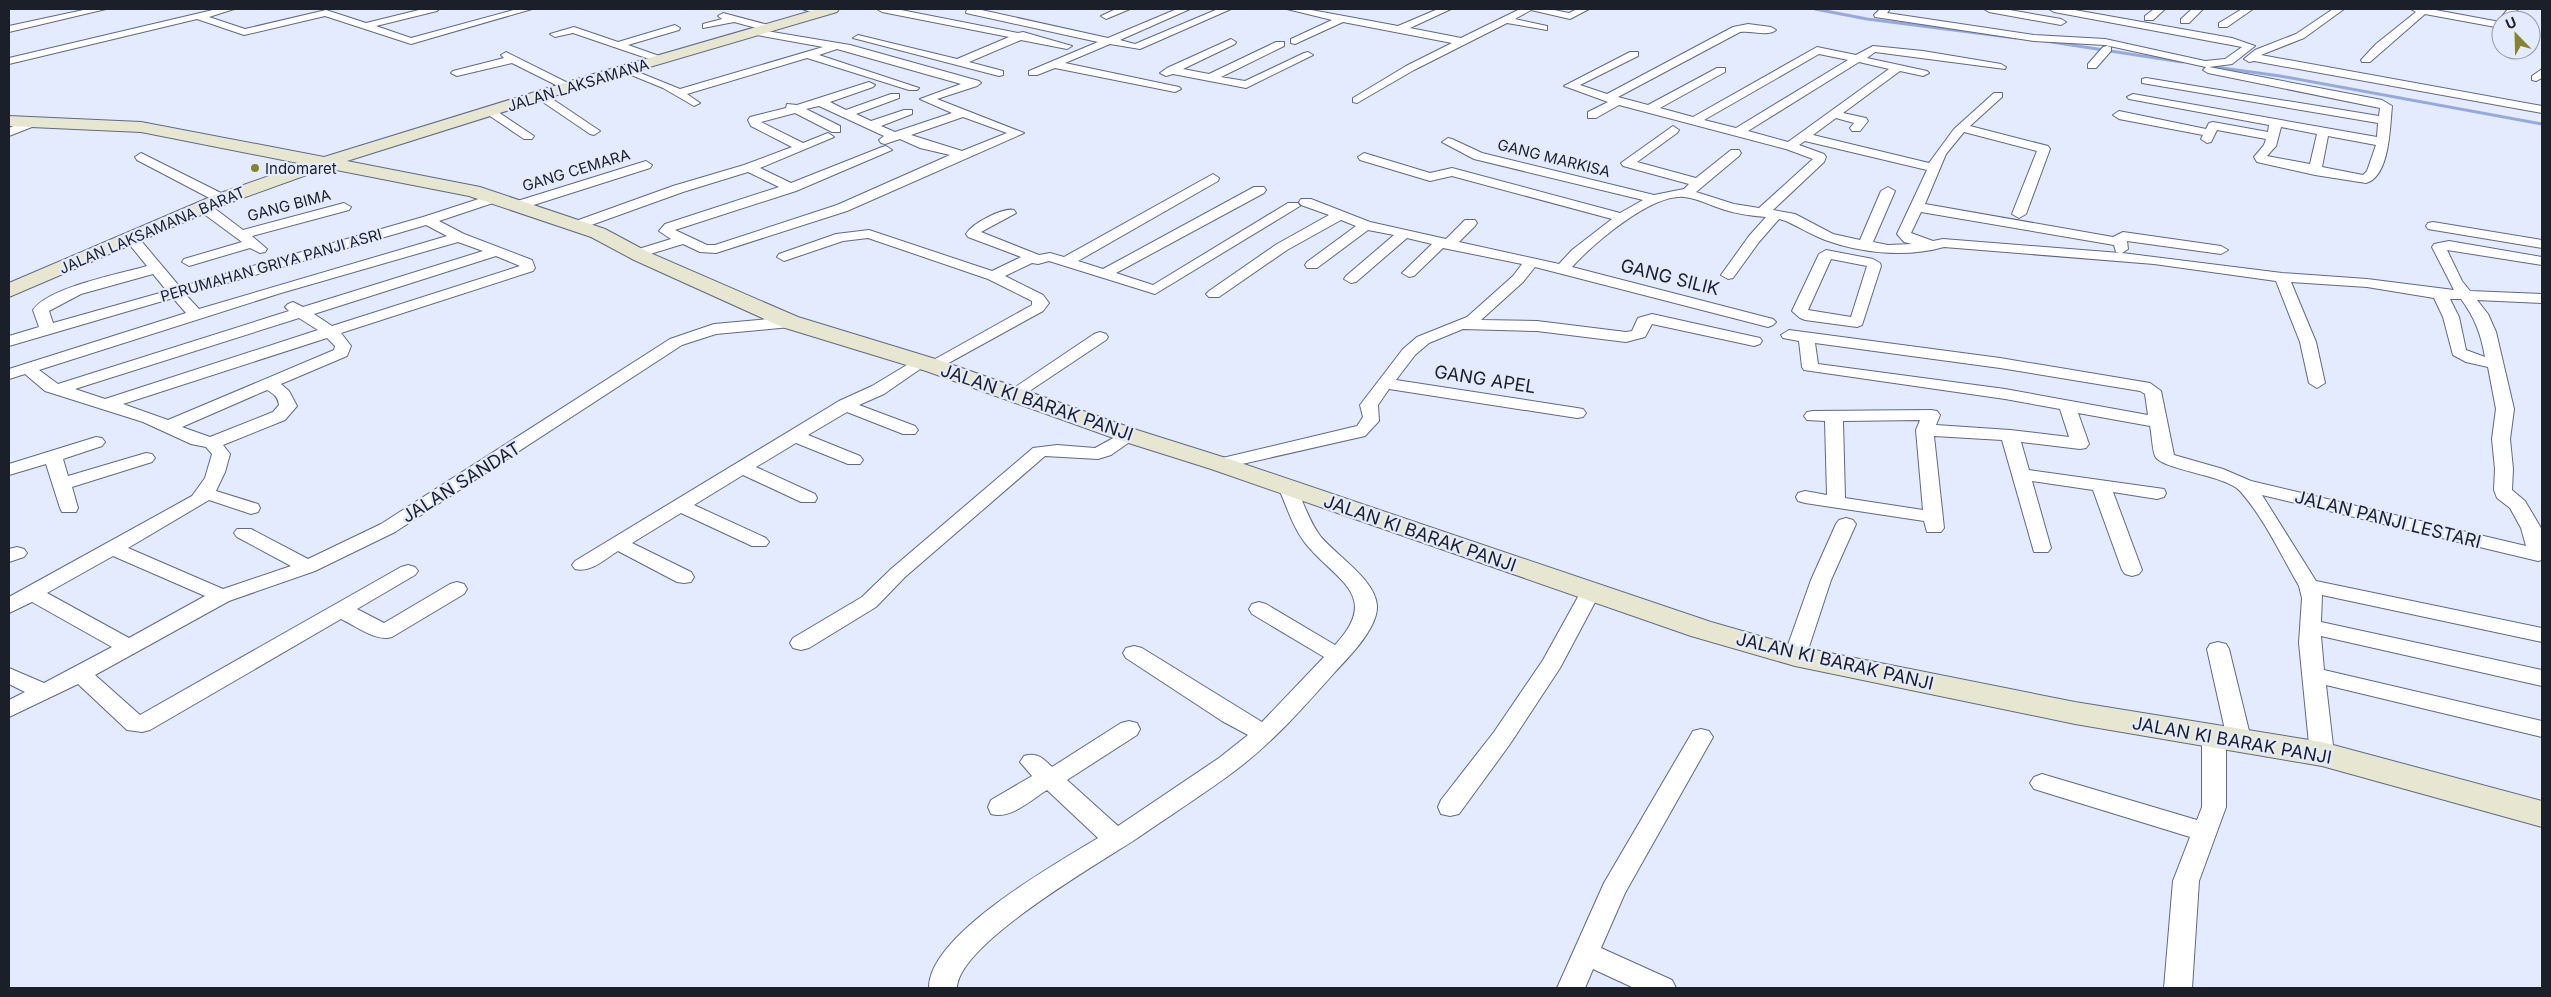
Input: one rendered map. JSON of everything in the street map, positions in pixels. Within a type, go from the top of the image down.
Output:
[{"type":"street","points":[[9,30],[100,9]]},
{"type":"street","points":[[9,61],[229,9]]},
{"type":"street","points":[[365,26],[434,9]]},
{"type":"street","points":[[197,16],[242,32],[323,13],[411,40],[528,9]]},
{"type":"street","points":[[882,9],[1113,54]]},
{"type":"street","points":[[972,9],[970,11],[1136,47],[1226,9]]},
{"type":"street","points":[[1106,16],[1125,9]]},
{"type":"street","points":[[1033,73],[1105,41],[1185,9]]},
{"type":"street","points":[[1298,9],[1460,41]]},
{"type":"street","points":[[1295,41],[1356,9]]},
{"type":"street","points":[[1400,29],[1446,9]]},
{"type":"street","points":[[1357,100],[1460,41],[1528,9]]},
{"type":"street","points":[[1536,9],[1570,16],[1584,9]]},
{"type":"street","points":[[1886,9],[1880,15],[2112,43],[2205,64],[2224,64],[2249,48],[2248,45],[2111,13],[2054,9]]},
{"type":"street","points":[[1989,9],[2061,22]]},
{"type":"street","points":[[2149,18],[2160,9]]},
{"type":"street","points":[[2185,21],[2198,9]]},
{"type":"street","points":[[2223,24],[2248,9]]},
{"type":"street","points":[[2213,112],[2218,102],[2219,93],[2232,71],[2268,48],[2300,36],[2339,9]]},
{"type":"street","points":[[2366,60],[2376,48],[2415,20],[2421,9],[2491,22]]},
{"type":"street","name":"JALAN LAKSAMANA","points":[[325,162],[624,70],[762,30],[820,10]]},
{"type":"street","points":[[2048,35],[2072,11]]},
{"type":"street","points":[[2111,13],[2102,28],[2192,45]]},
{"type":"street","points":[[907,14],[898,18],[954,31]]},
{"type":"street","points":[[723,16],[762,30],[869,53],[973,84]]},
{"type":"street","points":[[707,26],[734,19]]},
{"type":"street","points":[[1985,19],[2048,35]]},
{"type":"street","points":[[1506,20],[1543,28]]},
{"type":"street","points":[[1081,24],[1153,40]]},
{"type":"street","points":[[960,62],[1041,27]]},
{"type":"street","points":[[1592,115],[1613,100],[1737,29],[1748,27],[1771,30]]},
{"type":"street","points":[[617,45],[675,28]]},
{"type":"street","points":[[555,34],[574,30],[661,60]]},
{"type":"street","points":[[2088,40],[2098,32]]},
{"type":"street","points":[[848,35],[960,62],[999,74],[926,98],[990,124],[1018,133],[842,208],[720,248],[705,249],[667,232],[667,229],[791,188],[891,141],[962,113]]},
{"type":"street","points":[[1008,42],[1046,51]]},
{"type":"street","points":[[1145,83],[1231,42]]},
{"type":"street","points":[[1208,79],[1280,44]]},
{"type":"street","points":[[2071,45],[2107,49],[2155,63],[2232,71],[2380,103],[2386,106],[2382,142],[2373,173],[2369,178],[2315,171],[2262,159],[2260,157],[2270,146],[2276,123]]},
{"type":"street","points":[[678,93],[836,46]]},
{"type":"street","points":[[1738,132],[1860,59],[1873,49],[1880,48],[2001,68]]},
{"type":"street","points":[[2092,66],[2101,53],[2107,49]]},
{"type":"street","points":[[1694,121],[1814,51],[1821,50],[1924,73]]},
{"type":"street","points":[[2220,51],[2239,54]]},
{"type":"street","points":[[839,64],[869,53]]},
{"type":"street","points":[[810,54],[913,88]]},
{"type":"street","points":[[1634,54],[1571,84],[1573,88],[1790,146],[1816,155],[1820,159],[1762,213]]},
{"type":"street","points":[[1171,70],[1208,79],[1246,85],[1308,55]]},
{"type":"street","points":[[457,73],[510,57],[568,87]]},
{"type":"street","points":[[2252,57],[2542,110]]},
{"type":"street","points":[[1053,64],[1175,89]]},
{"type":"street","points":[[1790,146],[1897,68]]},
{"type":"street","points":[[624,70],[667,86],[694,103]]},
{"type":"street","points":[[1650,110],[1721,70]]},
{"type":"street","points":[[2146,81],[2384,121]]},
{"type":"street","points":[[802,147],[754,121],[820,102],[869,84]]},
{"type":"street","points":[[1929,247],[1909,239],[1904,234],[1932,176],[1933,168],[1951,138],[1998,95]]},
{"type":"street","points":[[541,96],[594,131]]},
{"type":"street","points":[[846,114],[895,96]]},
{"type":"street","points":[[2133,98],[2382,142]]},
{"type":"street","points":[[578,225],[678,189],[749,168],[832,133],[795,108],[778,100]]},
{"type":"street","points":[[820,102],[869,126],[891,141],[924,145],[963,155]]},
{"type":"street","points":[[491,112],[528,136]]},
{"type":"street","points":[[869,126],[908,112]]},
{"type":"street","points":[[1835,114],[1862,122],[1856,128]]},
{"type":"street","points":[[2119,115],[2208,136],[2213,126],[2273,137]]},
{"type":"street","name":"JALAN KI BARAK PANJI","points":[[9,121],[141,127],[452,186],[598,232],[637,254],[790,322],[927,364],[1701,629],[1794,656],[2075,713],[2322,754],[2542,814]]},
{"type":"street","points":[[9,132],[33,122]]},
{"type":"street","points":[[973,131],[990,124]]},
{"type":"street","points":[[1962,128],[2044,149],[2019,220],[2011,250]]},
{"type":"street","points":[[1673,130],[1627,163],[1698,183]]},
{"type":"street","points":[[2315,171],[2323,132]]},
{"type":"street","points":[[1804,136],[1933,168]]},
{"type":"street","name":"GANG MARKISA","points":[[1448,142],[1478,156],[1655,199]]},
{"type":"street","points":[[1686,194],[1735,153]]},
{"type":"street","name":"GANG BIMA","points":[[141,157],[213,204],[252,242],[344,207]]},
{"type":"street","points":[[1364,157],[1430,177],[1444,172],[1452,172],[1622,218]]},
{"type":"street","name":"JALAN LAKSAMANA BARAT","points":[[9,291],[213,204],[325,162]]},
{"type":"street","name":"GANG CEMARA","points":[[505,202],[646,165]]},
{"type":"street","points":[[749,168],[791,188]]},
{"type":"street","points":[[1066,262],[1213,178]]},
{"type":"street","points":[[993,276],[1031,258],[1038,260],[1050,257],[1104,274],[1259,190]]},
{"type":"street","points":[[1851,258],[1862,244],[1888,191]]},
{"type":"street","points":[[1562,268],[1577,253],[1597,240],[1622,218],[1655,199],[1671,194],[1686,194],[1732,208],[1790,217],[1829,237],[1888,249],[1929,247],[1943,243],[2123,258],[2282,277],[2349,281],[2440,294],[2542,298]]},
{"type":"street","points":[[1502,198],[1609,228]]},
{"type":"street","points":[[1919,201],[2119,242]]},
{"type":"street","name":"PERUMAHAN GRIYA PANJI ASRI","points":[[9,341],[428,220],[505,202]]},
{"type":"street","name":"GANG SILIK","points":[[1104,274],[1155,290],[1300,204],[1366,225],[1444,244],[1562,268],[1768,322]]},
{"type":"street","points":[[1010,213],[973,232],[973,234],[1032,255],[1031,258]]},
{"type":"street","points":[[1728,275],[1754,239],[1777,214]]},
{"type":"street","points":[[1214,294],[1282,247],[1338,216]]},
{"type":"street","points":[[106,404],[528,268],[528,263],[458,237],[428,220]]},
{"type":"street","points":[[1408,273],[1470,223]]},
{"type":"street","points":[[1312,265],[1366,225]]},
{"type":"street","points":[[2433,226],[2542,244]]},
{"type":"street","points":[[582,566],[845,405],[1038,308],[1041,303],[1038,298],[993,276],[869,234],[842,237],[784,257]]},
{"type":"street","points":[[1351,279],[1404,234]]},
{"type":"street","points":[[2123,258],[2119,242],[2122,236],[2221,250]]},
{"type":"street","points":[[9,374],[276,290],[458,237]]},
{"type":"street","points":[[132,238],[196,316]]},
{"type":"street","points":[[637,254],[685,240]]},
{"type":"street","points":[[189,262],[252,242]]},
{"type":"street","name":"JALAN PANJI LESTARI","points":[[2157,422],[2164,456],[2168,459],[2217,473],[2245,485],[2540,556],[2532,528],[2518,506],[2504,494],[2503,490],[2504,469],[2501,439],[2505,410],[2484,322],[2448,271],[2440,245],[2542,261]]},
{"type":"street","points":[[58,389],[497,251]]},
{"type":"street","points":[[1829,254],[1851,258],[1872,263],[1874,266],[1859,320],[1849,323],[1801,313],[1800,311],[1824,255],[1829,254]]},
{"type":"street","points":[[1220,464],[1359,432],[1371,423],[1372,412],[1369,405],[1376,393],[1387,384],[1409,352],[1423,340],[1472,320],[1518,279],[1532,262]]},
{"type":"street","points":[[48,330],[42,310],[44,305],[69,294],[157,268]]},
{"type":"street","points":[[2282,277],[2308,342],[2318,382]]},
{"type":"street","points":[[166,427],[342,353],[343,346],[331,332],[299,312],[276,290]]},
{"type":"street","points":[[2440,294],[2451,317],[2459,352],[2472,359],[2495,364]]},
{"type":"street","points":[[1462,324],[1537,326],[1626,337],[1639,334],[1643,321],[1652,319],[1754,341]]},
{"type":"street","name":"JALAN SANDAT","points":[[128,647],[222,596],[308,567],[388,528],[676,342],[714,329],[790,322]]},
{"type":"street","points":[[1789,335],[1807,339],[2000,362],[2144,387],[2153,392],[2157,422],[2006,394],[1816,370],[1810,367],[1807,339]]},
{"type":"street","points":[[1013,394],[1100,337]]},
{"type":"street","points":[[28,369],[52,388],[149,418],[197,440],[212,443],[270,420],[284,412],[288,406],[287,399],[281,391],[267,384]]},
{"type":"street","name":"GANG APEL","points":[[1387,384],[1577,413]]},
{"type":"street","points":[[845,405],[909,430]]},
{"type":"street","points":[[1925,430],[2010,435],[2080,444],[2067,406]]},
{"type":"street","points":[[1806,497],[1836,501],[1934,523],[1925,430],[1931,415],[1813,416]]},
{"type":"street","points":[[1834,416],[1836,501]]},
{"type":"street","points":[[801,643],[869,602],[898,573],[1039,452],[1057,448],[1088,454],[1097,453],[1104,451],[1128,434]]},
{"type":"street","points":[[2010,435],[2041,548]]},
{"type":"street","points":[[794,436],[854,460]]},
{"type":"street","points":[[9,470],[96,442]]},
{"type":"street","points":[[9,606],[189,507],[205,494],[219,467],[221,454],[212,443]]},
{"type":"street","points":[[53,456],[69,508]]},
{"type":"street","points":[[62,484],[146,458]]},
{"type":"street","points":[[742,468],[808,498]]},
{"type":"street","points":[[2021,474],[2157,494]]},
{"type":"street","points":[[2245,485],[2263,509],[2309,586],[2312,598],[2311,627],[2322,754]]},
{"type":"street","points":[[2101,486],[2132,570]]},
{"type":"street","points":[[942,988],[943,981],[956,956],[1016,902],[1116,839],[1226,764],[1265,734],[1352,640],[1364,618],[1367,606],[1363,594],[1352,578],[1312,540],[1288,489]]},
{"type":"street","points":[[205,494],[251,508]]},
{"type":"street","points":[[681,506],[760,542]]},
{"type":"street","points":[[1794,656],[1821,580],[1846,524]]},
{"type":"street","points":[[244,533],[308,567]]},
{"type":"street","points":[[619,544],[684,577]]},
{"type":"street","points":[[112,548],[222,596]]},
{"type":"street","points":[[80,674],[134,724],[142,724],[408,571]]},
{"type":"street","points":[[2309,586],[2542,635]]},
{"type":"street","points":[[339,609],[385,632],[457,589]]},
{"type":"street","points":[[1450,807],[1502,738],[1552,663],[1591,591]]},
{"type":"street","points":[[32,593],[128,647]]},
{"type":"street","points":[[1259,609],[1338,656]]},
{"type":"street","points":[[2311,627],[2542,678]]},
{"type":"street","points":[[9,709],[80,674],[128,647]]},
{"type":"street","points":[[2178,988],[2186,881],[2214,807],[2226,738],[2218,649]]},
{"type":"street","points":[[1134,653],[1230,715],[1265,734]]},
{"type":"street","points":[[9,675],[44,692]]},
{"type":"street","points":[[2315,675],[2542,729]]},
{"type":"street","points":[[1000,807],[1044,773],[1130,729]]},
{"type":"street","points":[[1571,988],[1613,890],[1700,737]]},
{"type":"street","points":[[1044,773],[1116,839]]},
{"type":"street","points":[[2042,783],[2205,832]]},
{"type":"street","points":[[1586,954],[1662,988]]},
{"type":"waterway","points":[[1815,9],[1867,19],[2016,38]]},
{"type":"waterway","points":[[2045,41],[2182,62]]},
{"type":"waterway","points":[[2208,66],[2280,76],[2542,124]]},
{"type":"place","name":"Indomaret","points":[[255,168]]}]
